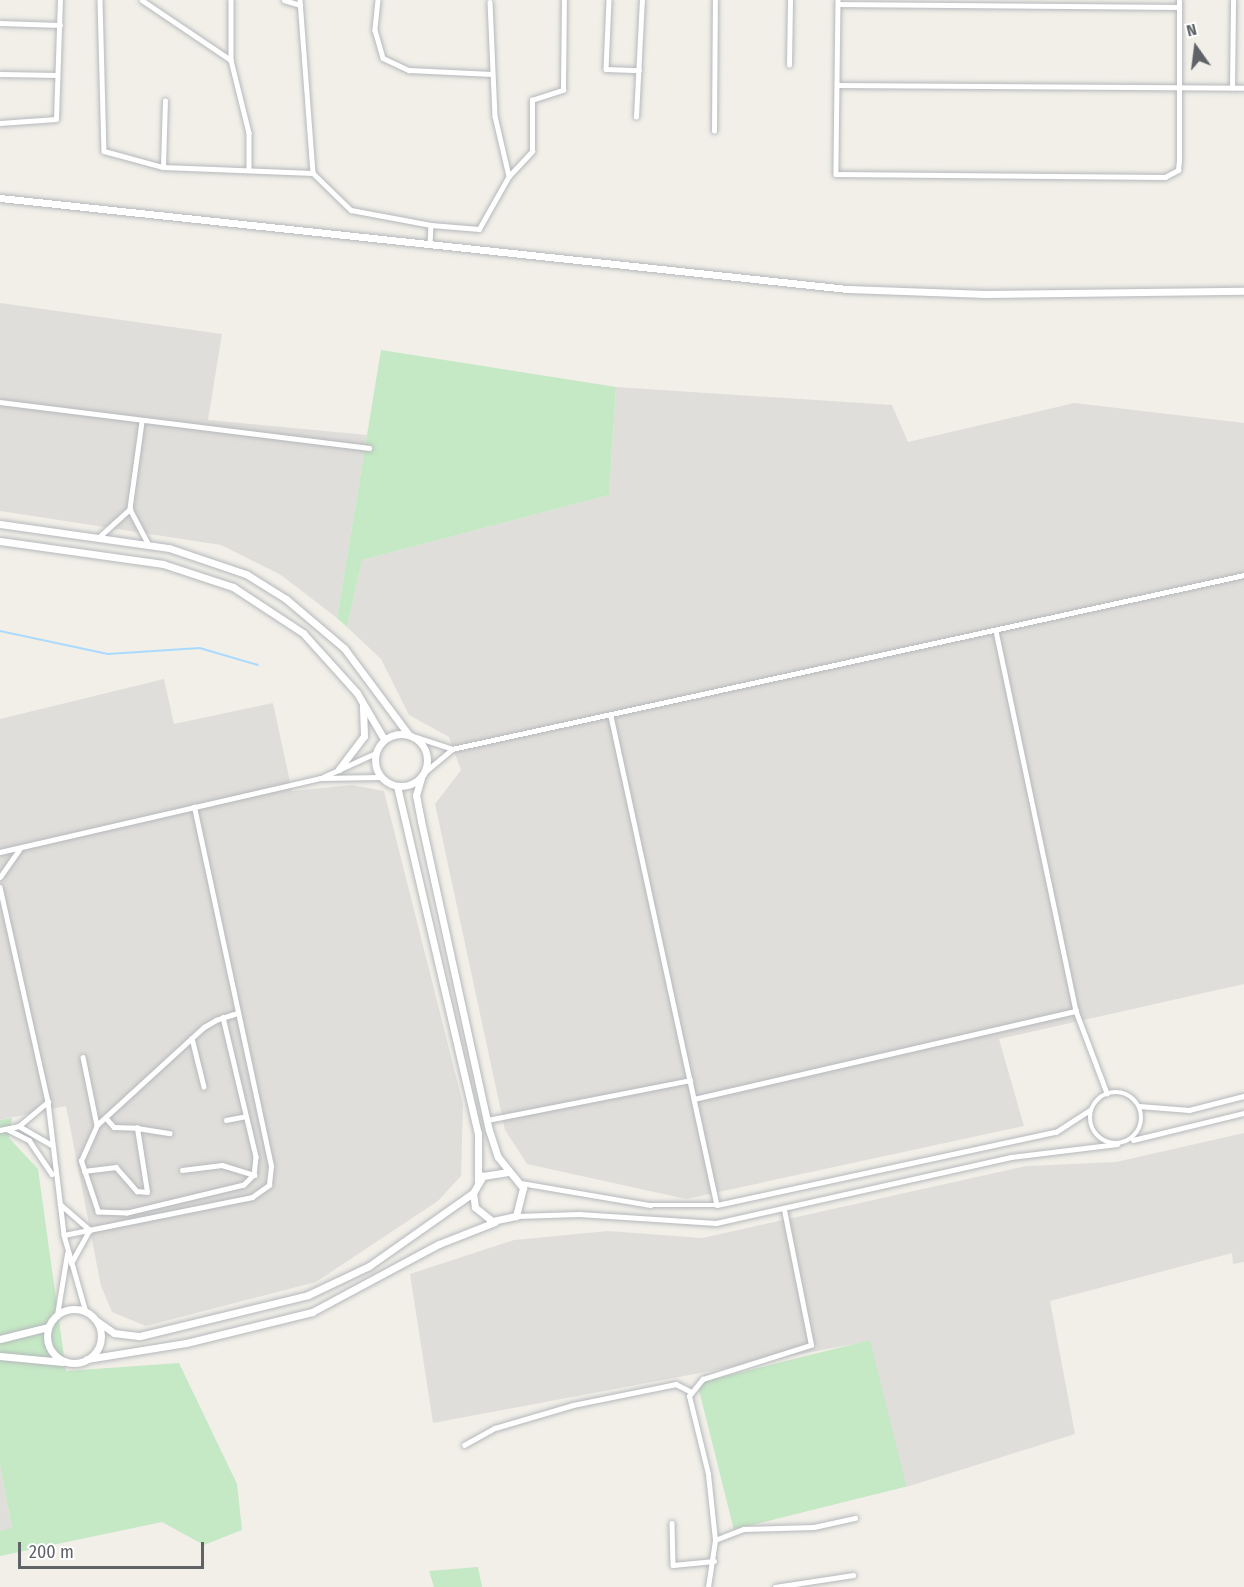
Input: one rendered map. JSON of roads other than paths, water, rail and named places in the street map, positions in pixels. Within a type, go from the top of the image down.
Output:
[{"type":"street","points":[[0,123],[53,123],[58,115],[60,0]]},
{"type":"street","points":[[100,0],[101,144],[108,153],[163,167],[313,173]]},
{"type":"street","points":[[142,0],[231,60]]},
{"type":"street","points":[[231,0],[231,60],[249,133],[249,170]]},
{"type":"street","points":[[284,0],[300,3],[313,173],[351,210],[431,225],[479,229],[508,176],[532,151],[532,100],[563,90],[564,0]]},
{"type":"street","points":[[378,0],[375,30],[382,58],[409,70],[492,74]]},
{"type":"street","points":[[609,0],[606,69],[639,70]]},
{"type":"street","points":[[636,117],[642,0]]},
{"type":"street","points":[[714,131],[715,0]]},
{"type":"street","points":[[789,65],[790,0]]},
{"type":"street","points":[[1179,0],[1179,7],[1178,87],[1178,170],[1165,177],[836,174],[838,2],[1179,7]]},
{"type":"street","points":[[1232,88],[1233,0]]},
{"type":"street","points":[[490,2],[492,74],[497,133],[508,176]]},
{"type":"street","points":[[0,23],[60,25]]},
{"type":"street","points":[[0,74],[57,75]]},
{"type":"street","points":[[837,85],[1244,88]]},
{"type":"street","points":[[163,167],[165,101]]},
{"type":"street","points":[[0,198],[848,289],[986,294],[1244,291]]},
{"type":"street","points":[[430,243],[431,225]]},
{"type":"street","points":[[0,402],[142,422],[369,448]]},
{"type":"street","points":[[142,422],[130,509],[149,545]]},
{"type":"street","points":[[98,537],[130,509]]},
{"type":"street","points":[[0,524],[149,545],[207,557],[286,599],[344,648],[412,736],[426,749],[423,775],[416,795],[421,821],[487,1120],[507,1172],[521,1183],[650,1205],[717,1205],[1056,1132],[1090,1110],[1107,1093],[1122,1092],[1139,1106],[1189,1110],[1244,1096]]},
{"type":"street","points":[[0,541],[163,564],[233,587],[303,633],[363,702],[384,739]]},
{"type":"street","points":[[384,739],[412,736],[452,749],[611,716],[1244,575]]},
{"type":"street","points":[[996,631],[1076,1011],[1107,1093]]},
{"type":"street","points":[[339,769],[364,736],[363,702]]},
{"type":"street","points":[[611,716],[717,1205]]},
{"type":"street","points":[[320,778],[376,753],[384,739]]},
{"type":"street","points":[[398,786],[423,775],[452,749]]},
{"type":"street","points":[[376,753],[381,777]]},
{"type":"street","points":[[0,852],[320,778],[381,777],[398,786],[476,1122],[478,1181],[473,1193],[369,1266],[308,1295],[140,1336],[114,1333],[86,1312],[68,1251],[54,1178],[48,1102],[0,887]]},
{"type":"street","points":[[64,1235],[252,1197],[269,1185],[271,1166],[194,807]]},
{"type":"street","points":[[0,877],[21,848]]},
{"type":"street","points":[[694,1099],[1076,1011]]},
{"type":"street","points":[[238,1013],[223,1017],[192,1038],[97,1125],[84,1146],[84,1171],[92,1204],[112,1216],[244,1185],[254,1175]]},
{"type":"street","points":[[223,1017],[246,1116],[254,1175]]},
{"type":"street","points":[[192,1038],[204,1088]]},
{"type":"street","points":[[83,1057],[97,1125]]},
{"type":"street","points":[[487,1120],[690,1080]]},
{"type":"street","points":[[0,1130],[19,1126],[48,1102]]},
{"type":"street","points":[[1127,1142],[1139,1130],[1139,1106]]},
{"type":"street","points":[[1090,1110],[1092,1130],[1118,1144]]},
{"type":"street","points":[[0,1356],[70,1362],[186,1343],[312,1312],[358,1292],[418,1254],[495,1222],[516,1216],[579,1214],[683,1224],[784,1210],[1017,1156],[1118,1144],[1244,1113]]},
{"type":"street","points":[[226,1120],[246,1116]]},
{"type":"street","points":[[106,1118],[114,1127],[170,1133]]},
{"type":"street","points":[[19,1126],[52,1145]]},
{"type":"street","points":[[84,1171],[116,1167],[137,1191],[147,1192],[137,1128]]},
{"type":"street","points":[[7,1129],[36,1147],[54,1178]]},
{"type":"street","points":[[182,1170],[222,1165],[254,1175]]},
{"type":"street","points":[[478,1181],[491,1172],[507,1172]]},
{"type":"street","points":[[516,1216],[525,1197],[521,1183]]},
{"type":"street","points":[[473,1193],[481,1216],[495,1222]]},
{"type":"street","points":[[59,1203],[90,1230]]},
{"type":"street","points":[[690,1391],[703,1379],[811,1345],[784,1210]]},
{"type":"street","points":[[72,1263],[90,1230]]},
{"type":"street","points":[[0,1339],[48,1327],[57,1315],[68,1251]]},
{"type":"street","points":[[57,1315],[86,1312]]},
{"type":"street","points":[[87,1359],[101,1338],[97,1321]]},
{"type":"street","points":[[48,1327],[51,1350],[70,1362]]},
{"type":"street","points":[[464,1445],[495,1428],[573,1405],[676,1384],[690,1391]]},
{"type":"street","points":[[690,1391],[715,1540],[714,1561],[708,1586],[717,1587]]},
{"type":"street","points":[[715,1540],[744,1529],[814,1527],[855,1518]]},
{"type":"street","points":[[672,1523],[673,1565],[714,1561]]},
{"type":"street","points":[[775,1587],[853,1575]]},
{"type":"waterway","points":[[0,631],[108,654],[200,648],[258,665]]}]
